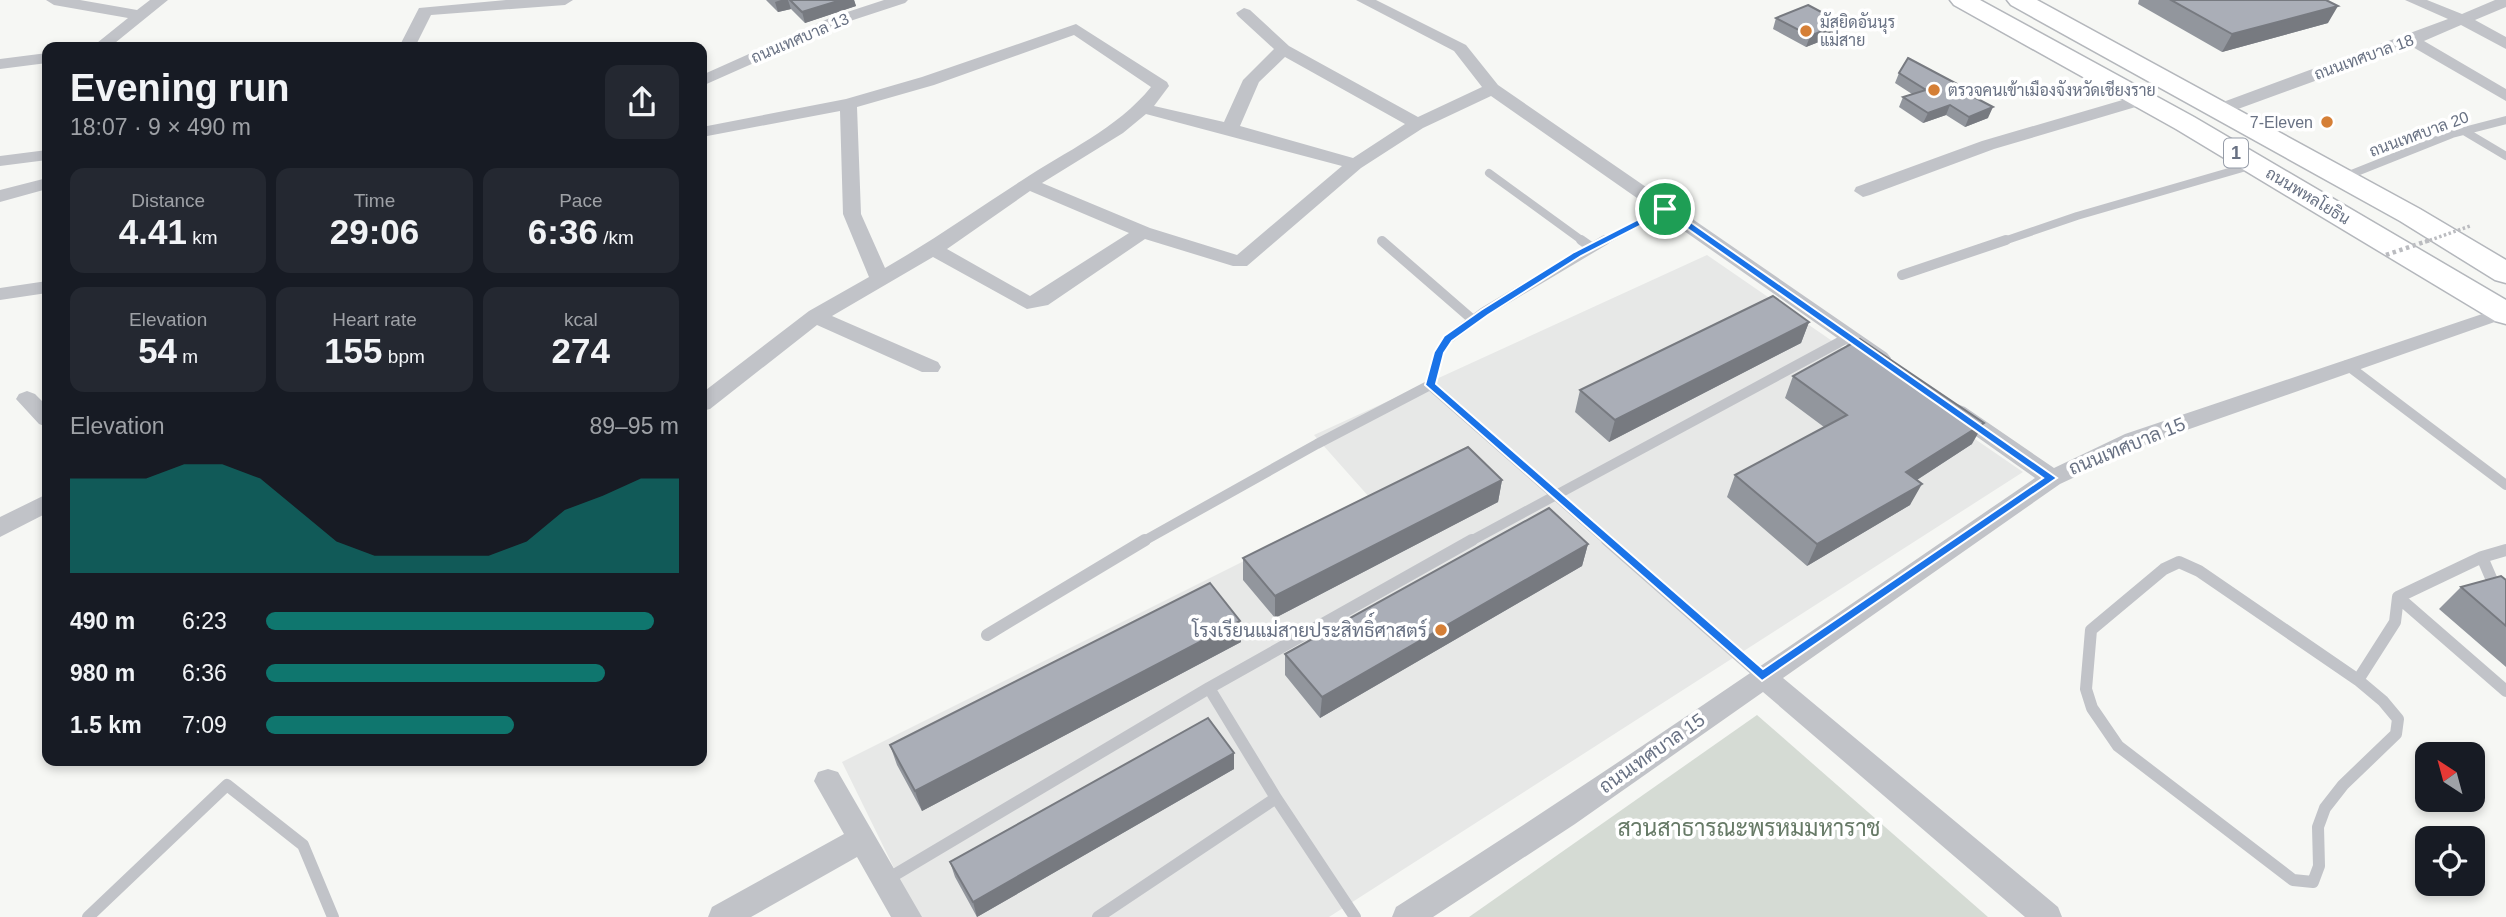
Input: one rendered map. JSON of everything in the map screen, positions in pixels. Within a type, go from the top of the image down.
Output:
[{"type":"main road","name":"ถนนพหลโยธิน","points":[[1962,0],[2143,99],[2505,313]]},
{"type":"main road","name":"ถนนพหลโยธิน","points":[[2019,0],[2221,109],[2504,270]]},
{"type":"street","points":[[54,0],[139,15]]},
{"type":"street","points":[[106,42],[160,0]]},
{"type":"street","name":"ถนนเทศบาล 13","points":[[707,79],[869,4],[900,0]]},
{"type":"street","points":[[1364,0],[1460,48],[1492,89],[1894,368]]},
{"type":"street","points":[[2413,0],[2462,19],[2506,44]]},
{"type":"street","points":[[410,42],[425,11],[565,1]]},
{"type":"street","name":"ถนนเทศบาล 18","points":[[2221,109],[2412,40],[2506,1]]},
{"type":"street","points":[[1244,13],[1283,49],[1417,124]]},
{"type":"street","points":[[707,131],[848,104],[928,81],[1076,29],[1161,86],[1143,108],[1117,129],[1028,184],[933,249],[816,316],[707,400]]},
{"type":"street","points":[[2412,40],[2506,96]]},
{"type":"street","points":[[1230,129],[1251,80],[1283,49]]},
{"type":"street","points":[[0,64],[42,59]]},
{"type":"street","points":[[1028,184],[1143,232],[1240,262],[1355,163],[1417,124],[1492,89]]},
{"type":"street","points":[[1863,191],[1988,145],[2143,99]]},
{"type":"street","points":[[848,104],[852,214],[880,279]]},
{"type":"street","points":[[1143,108],[1355,163]]},
{"type":"street","points":[[0,161],[42,156]]},
{"type":"street","points":[[0,196],[42,185]]},
{"type":"street","points":[[933,249],[1027,303],[1041,300],[1143,232]]},
{"type":"street","points":[[0,293],[42,288]]},
{"type":"street","name":"ถนนเทศบาล 15","points":[[1407,917],[1565,815],[1762,676],[2052,478],[2133,440],[2505,313]]},
{"type":"street","points":[[816,316],[852,335],[930,367]]},
{"type":"street","points":[[27,399],[42,414]]},
{"type":"street","points":[[1939,400],[2052,478]]},
{"type":"street","points":[[0,528],[42,506]]},
{"type":"street","points":[[1762,676],[2047,917]]},
{"type":"street","points":[[828,781],[907,917]]},
{"type":"street","points":[[723,917],[862,839]]},
{"type":"lane","name":"ถนนเทศบาล 20","points":[[2342,178],[2464,131],[2506,120]]},
{"type":"lane","points":[[2464,131],[2506,156]]},
{"type":"lane","points":[[1902,275],[2077,216],[2255,164]]},
{"type":"lane","points":[[1489,173],[1591,247]]},
{"type":"lane","points":[[987,635],[1157,531],[1324,438],[1430,385],[1439,352],[1448,339],[1473,320],[1591,247],[1665,209]]},
{"type":"lane","points":[[1382,241],[1473,320]]},
{"type":"lane","points":[[886,880],[1209,688],[1557,494],[1849,337]]},
{"type":"lane","points":[[2347,365],[2506,485]]},
{"type":"lane","points":[[1430,385],[1762,676]]},
{"type":"lane","points":[[2398,597],[2482,557],[2506,550]]},
{"type":"lane","points":[[2482,557],[2494,585],[2506,597]]},
{"type":"lane","points":[[2179,562],[2199,571],[2358,680],[2383,701],[2398,719],[2396,734],[2328,802],[2319,821],[2317,842],[2320,870],[2313,882],[2293,880],[2118,746],[2092,708],[2086,689],[2091,630],[2164,569],[2179,562]]},
{"type":"lane","points":[[2358,680],[2395,622],[2398,597]]},
{"type":"lane","points":[[2398,597],[2506,691]]},
{"type":"lane","points":[[1209,688],[1276,797],[1355,917]]},
{"type":"lane","points":[[88,917],[227,785],[303,845],[333,917]]},
{"type":"lane","points":[[1098,917],[1276,797]]},
{"type":"path","points":[[2386,255],[2470,226]]},
{"type":"shaded area","name":"โรงเรียนแม่สายประสิทธิ์ศาสตร์","points":[[1707,255],[2023,472],[1329,917],[918,917],[842,762],[1370,498],[1314,435]]},
{"type":"green space","name":"สวนสาธารณะพรหมมหาราช","points":[[1757,715],[1988,917],[1469,917]]},
{"type":"building","points":[[790,0],[841,0],[802,12]]},
{"type":"building","points":[[2171,0],[2326,0],[2338,6],[2232,34]]},
{"type":"building","points":[[1808,5],[1842,23],[1810,36],[1776,18]]},
{"type":"building","points":[[1908,58],[1976,94],[1972,96],[1993,107],[1969,117],[1950,105],[1928,113],[1903,97],[1926,90],[1899,73]]},
{"type":"building","points":[[1773,296],[1809,322],[1615,420],[1580,390]]},
{"type":"building","points":[[1860,339],[1984,423],[1906,472],[1922,484],[1817,544],[1735,475],[1847,415],[1793,376]]},
{"type":"building","points":[[1468,447],[1502,480],[1275,596],[1243,558]]},
{"type":"building","points":[[1549,508],[1588,544],[1322,697],[1285,654]]},
{"type":"building","points":[[2501,576],[2506,580],[2506,626],[2461,587]]},
{"type":"building","points":[[1210,583],[1240,621],[915,791],[890,745]]},
{"type":"building","points":[[1208,718],[1234,753],[973,902],[950,862]]},
{"type":"place","name":"มัสยิดอันนุร แม่สาย","points":[[1806,31]]},
{"type":"place","name":"ตรวจคนเข้าเมืองจังหวัดเชียงราย","points":[[1934,90]]},
{"type":"place","name":"7-Eleven","points":[[2327,122]]},
{"type":"place","name":"โรงเรียนแม่สายประสิทธิ์ศาสตร์","points":[[1441,630]]},
{"type":"route","points":[[1665,209],[2052,478],[1762,676],[1430,385],[1439,352],[1448,339],[1484,312],[1578,254],[1665,209]]}]
